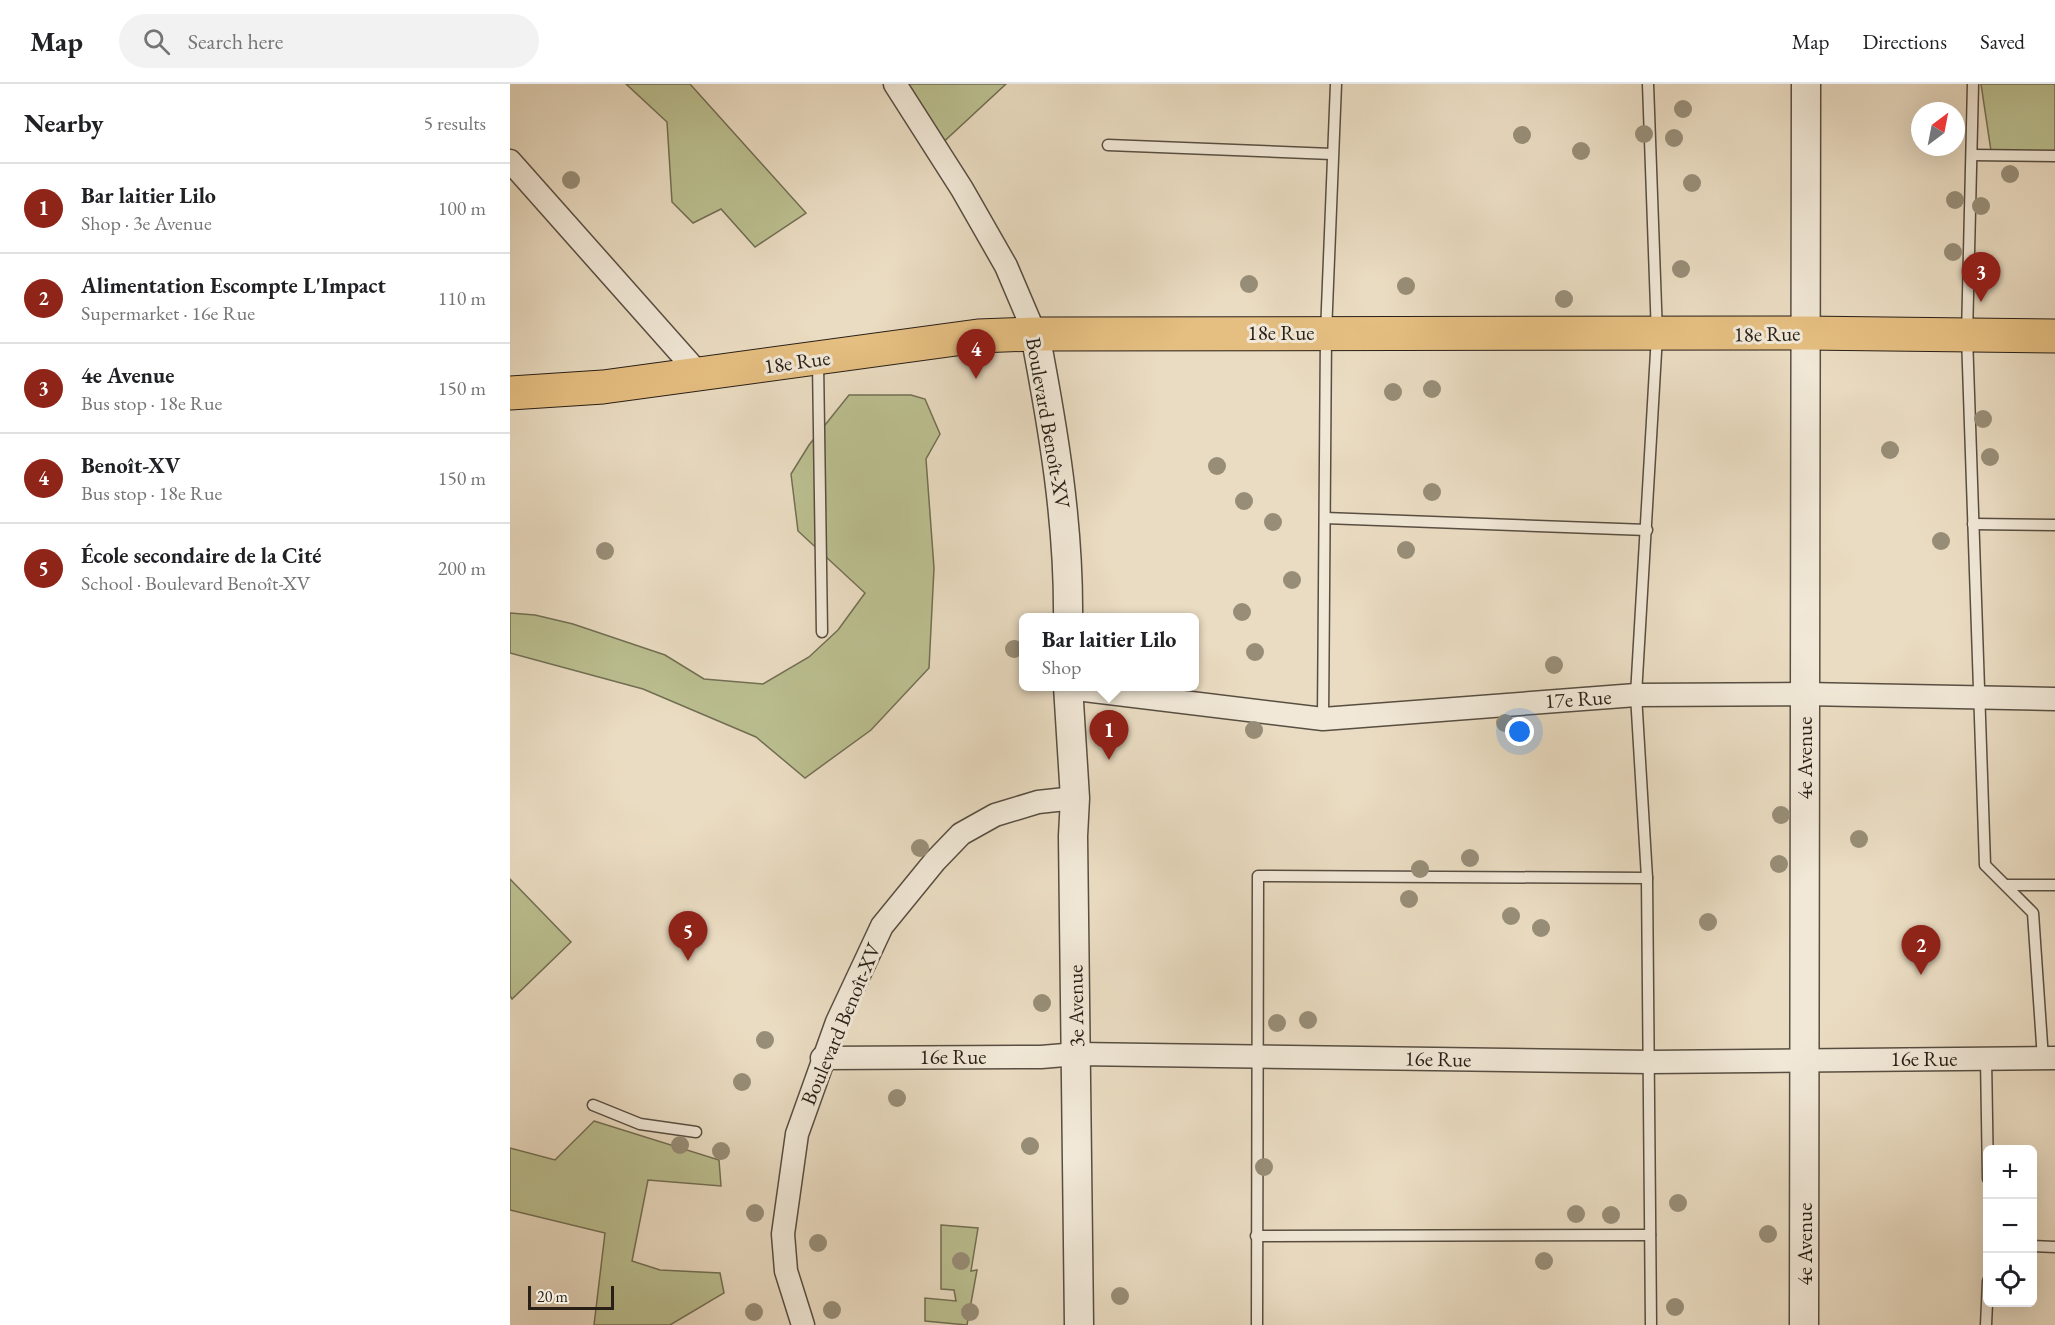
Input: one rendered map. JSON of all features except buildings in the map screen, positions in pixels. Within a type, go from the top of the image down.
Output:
[{"type":"main road","name":"18e Rue","points":[[510,393],[603,387],[978,336],[1804,333],[2055,336]]},
{"type":"street","name":"Boulevard Benoît-XV","points":[[895,84],[962,189],[1006,266],[1035,334],[1049,408],[1068,555],[1068,613]]},
{"type":"street","name":"4e Avenue","points":[[1804,1325],[1806,84]]},
{"type":"street","points":[[510,161],[700,375]]},
{"type":"street","name":"3e Avenue","points":[[1068,691],[1075,798],[1073,836],[1079,1325]]},
{"type":"street","name":"17e Rue","points":[[1100,691],[1323,719],[1636,695],[1806,694],[2055,699]]},
{"type":"street","name":"Boulevard Benoît-XV","points":[[803,1325],[786,1271],[783,1234],[797,1134],[822,1058],[848,996],[882,926],[934,861],[961,834],[995,815],[1038,802],[1075,798]]},
{"type":"street","name":"16e Rue","points":[[822,1058],[1041,1057],[1077,1054],[1650,1062],[1805,1059],[2049,1059]]},
{"type":"lane","points":[[1323,719],[1326,333],[1336,84]]},
{"type":"lane","points":[[1648,84],[1657,335],[1636,695],[1647,878],[1652,1325]]},
{"type":"lane","points":[[1973,84],[1967,336],[1985,865],[2033,913],[2049,1059]]},
{"type":"lane","points":[[1108,145],[1332,154]]},
{"type":"lane","points":[[1973,155],[2055,156]]},
{"type":"lane","points":[[818,359],[822,632]]},
{"type":"lane","points":[[1325,518],[1647,530]]},
{"type":"lane","points":[[1973,524],[2055,525]]},
{"type":"lane","points":[[1257,1325],[1258,876],[1647,878]]},
{"type":"lane","points":[[2006,885],[2055,885]]},
{"type":"lane","points":[[1986,1059],[1987,1145]]},
{"type":"lane","points":[[593,1105],[640,1124],[696,1132]]},
{"type":"lane","points":[[1256,1236],[1650,1235]]},
{"type":"lane","points":[[2037,1246],[2055,1247]]},
{"type":"lane","points":[[1986,1325],[1987,1307]]},
{"type":"green space","points":[[626,84],[690,84],[806,213],[755,247],[721,209],[693,223],[672,202],[667,122]]},
{"type":"green space","points":[[904,84],[1006,84],[938,147]]},
{"type":"green space","points":[[1981,84],[2055,84],[2055,153],[1991,151]]},
{"type":"green space","points":[[849,395],[911,395],[925,399],[940,434],[926,459],[934,568],[929,668],[871,730],[805,778],[756,737],[643,689],[510,653],[510,613],[535,615],[573,624],[665,655],[704,679],[763,684],[809,657],[838,630],[865,593],[798,531],[791,474],[809,445]]},
{"type":"green space","points":[[510,879],[571,942],[512,999],[510,996]]},
{"type":"green space","points":[[594,1121],[719,1160],[721,1186],[648,1180],[632,1261],[660,1270],[720,1273],[724,1293],[670,1325],[594,1325],[605,1233],[510,1210],[510,1148],[555,1160]]},
{"type":"green space","points":[[941,1225],[978,1228],[971,1271],[977,1270],[967,1325],[925,1321],[925,1298],[956,1301],[954,1290],[941,1289]]},
{"type":"place","name":"4e Avenue","points":[[1981,302]]},
{"type":"place","name":"Benoît-XV","points":[[976,379]]},
{"type":"place","name":"Bar laitier Lilo","points":[[1109,760]]},
{"type":"place","name":"École secondaire de la Cité","points":[[688,961]]},
{"type":"place","name":"Alimentation Escompte L'Impact","points":[[1921,975]]}]
